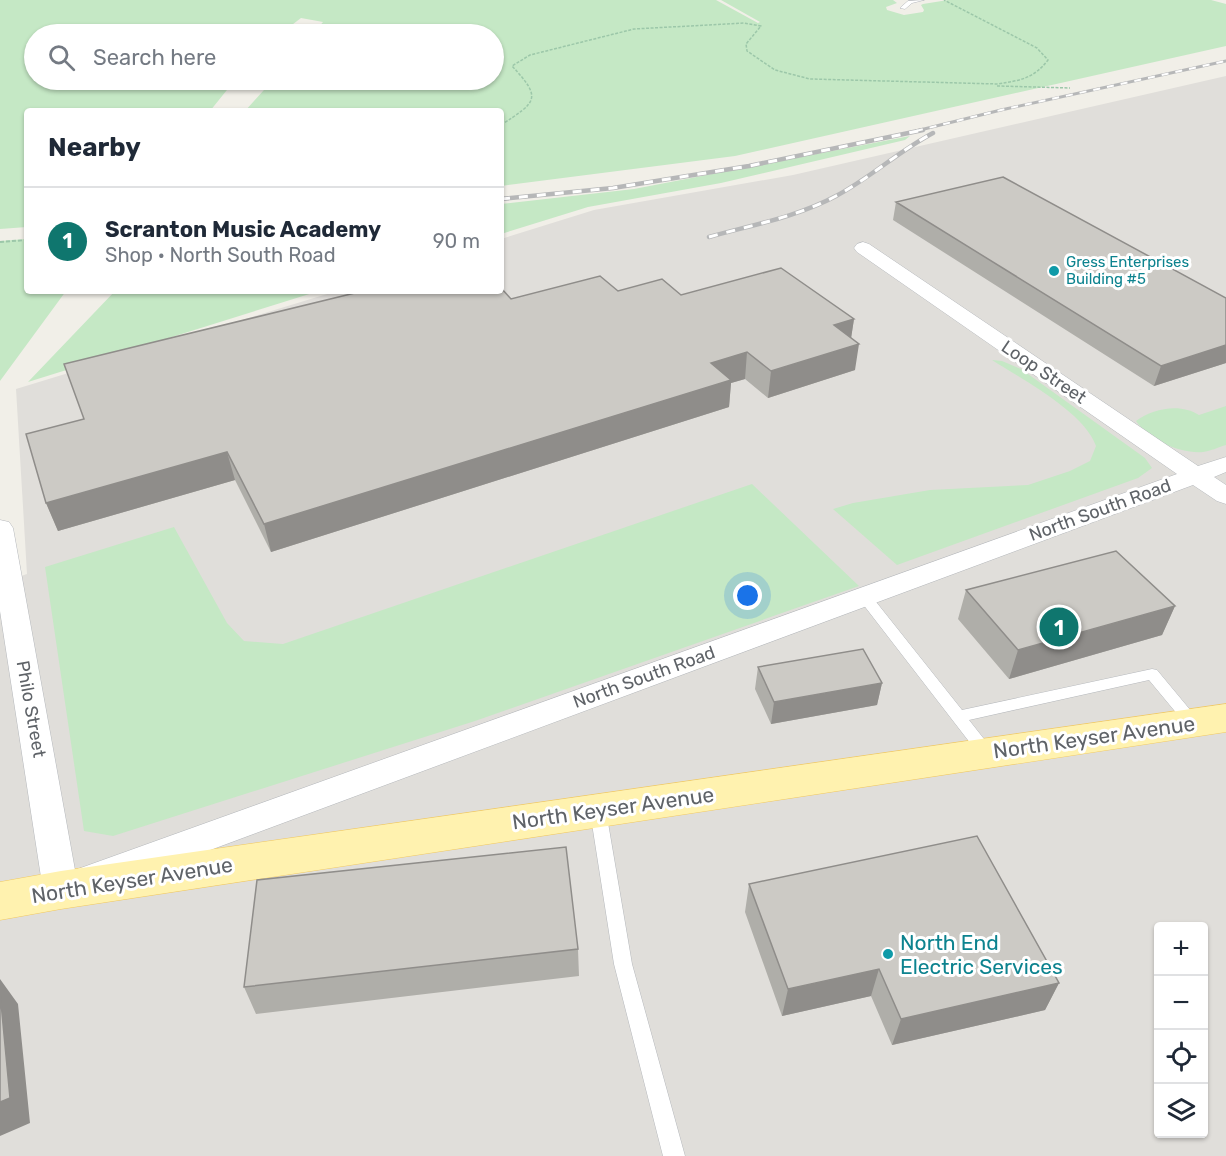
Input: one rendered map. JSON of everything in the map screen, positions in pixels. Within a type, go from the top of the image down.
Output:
[{"type":"main road","name":"North Keyser Avenue","points":[[0,902],[61,890],[1209,720]]},
{"type":"street","name":"Loop Street","points":[[863,248],[1226,496]]},
{"type":"street","name":"North South Road","points":[[61,890],[1226,464]]},
{"type":"street","name":"Philo Street","points":[[0,528],[61,890]]},
{"type":"lane","points":[[903,8],[908,1],[921,0]]},
{"type":"lane","points":[[864,596],[987,753]]},
{"type":"lane","points":[[958,716],[1152,674],[1209,720]]},
{"type":"lane","points":[[598,810],[623,964],[674,1156]]},
{"type":"path","points":[[944,0],[1037,48],[1048,60],[1045,68],[1031,77],[987,85]]},
{"type":"path","points":[[504,123],[528,106],[532,98],[532,88],[513,66],[518,61],[530,55],[634,29],[754,24],[761,28],[746,44],[747,51],[759,62],[788,74],[813,79],[882,80],[952,86],[1070,88]]},
{"type":"path","points":[[0,242],[24,240]]},
{"type":"shaded area","points":[[1226,76],[1226,1156],[0,1156],[0,583],[27,574],[16,389],[327,294],[504,294],[504,238],[594,210],[793,175]]},
{"type":"green space","points":[[0,0],[716,0],[758,23],[760,22],[721,0],[893,0],[897,3],[886,7],[887,10],[904,15],[923,12],[921,5],[923,4],[948,0],[1211,0],[1226,4],[1226,46],[735,156],[504,186],[504,108],[248,108],[264,90],[504,90],[504,24],[321,24],[323,22],[301,18],[293,24],[24,24],[24,90],[227,90],[212,108],[24,108],[24,227],[0,229]]},
{"type":"green space","points":[[910,136],[905,140],[721,183],[588,207],[504,233],[504,204],[634,189]]},
{"type":"green space","points":[[24,239],[24,294],[64,294],[0,381],[0,241]]},
{"type":"green space","points":[[112,294],[309,294],[28,382]]},
{"type":"green space","points":[[992,360],[1002,361],[1021,369],[1145,458],[1152,468],[1138,478],[897,565],[833,509],[853,503],[930,490],[1028,485],[1070,471],[1090,461],[1096,446],[1079,421],[1051,398]]},
{"type":"green space","points":[[1226,406],[1226,445],[1203,452],[1185,451],[1157,440],[1136,421],[1159,410],[1184,409],[1199,415]]},
{"type":"green space","points":[[752,484],[859,586],[475,721],[113,836],[84,831],[45,567],[174,527],[227,623],[244,641],[283,644]]},
{"type":"building","name":"Gress Enterprises Building #5","points":[[1003,177],[1226,298],[1226,345],[1161,366],[896,202]]},
{"type":"building","points":[[781,268],[854,319],[834,325],[859,344],[771,371],[747,352],[711,363],[731,380],[264,524],[227,452],[46,503],[26,434],[84,419],[64,364],[351,294],[504,294],[504,291],[511,299],[600,276],[618,291],[662,279],[681,295]]},
{"type":"building","points":[[1116,551],[1175,606],[1018,650],[966,590]]},
{"type":"building","points":[[863,649],[882,683],[774,702],[758,667]]},
{"type":"building","name":"North End Electric Services","points":[[977,836],[1059,983],[901,1019],[879,969],[788,989],[749,884]]},
{"type":"building","points":[[566,847],[578,949],[244,987],[257,880]]},
{"type":"building","points":[[0,992],[10,1098],[0,1102]]},
{"type":"railway","points":[[916,131],[1226,61]]},
{"type":"railway","points":[[504,199],[613,188],[749,166],[923,130]]},
{"type":"railway","points":[[709,237],[806,210],[849,189],[933,133]]},
{"type":"place","name":"Gress Enterprises Building #5","points":[[1054,271]]},
{"type":"place","name":"Scranton Music Academy","points":[[1059,627]]},
{"type":"place","name":"North End Electric Services","points":[[888,954]]}]
